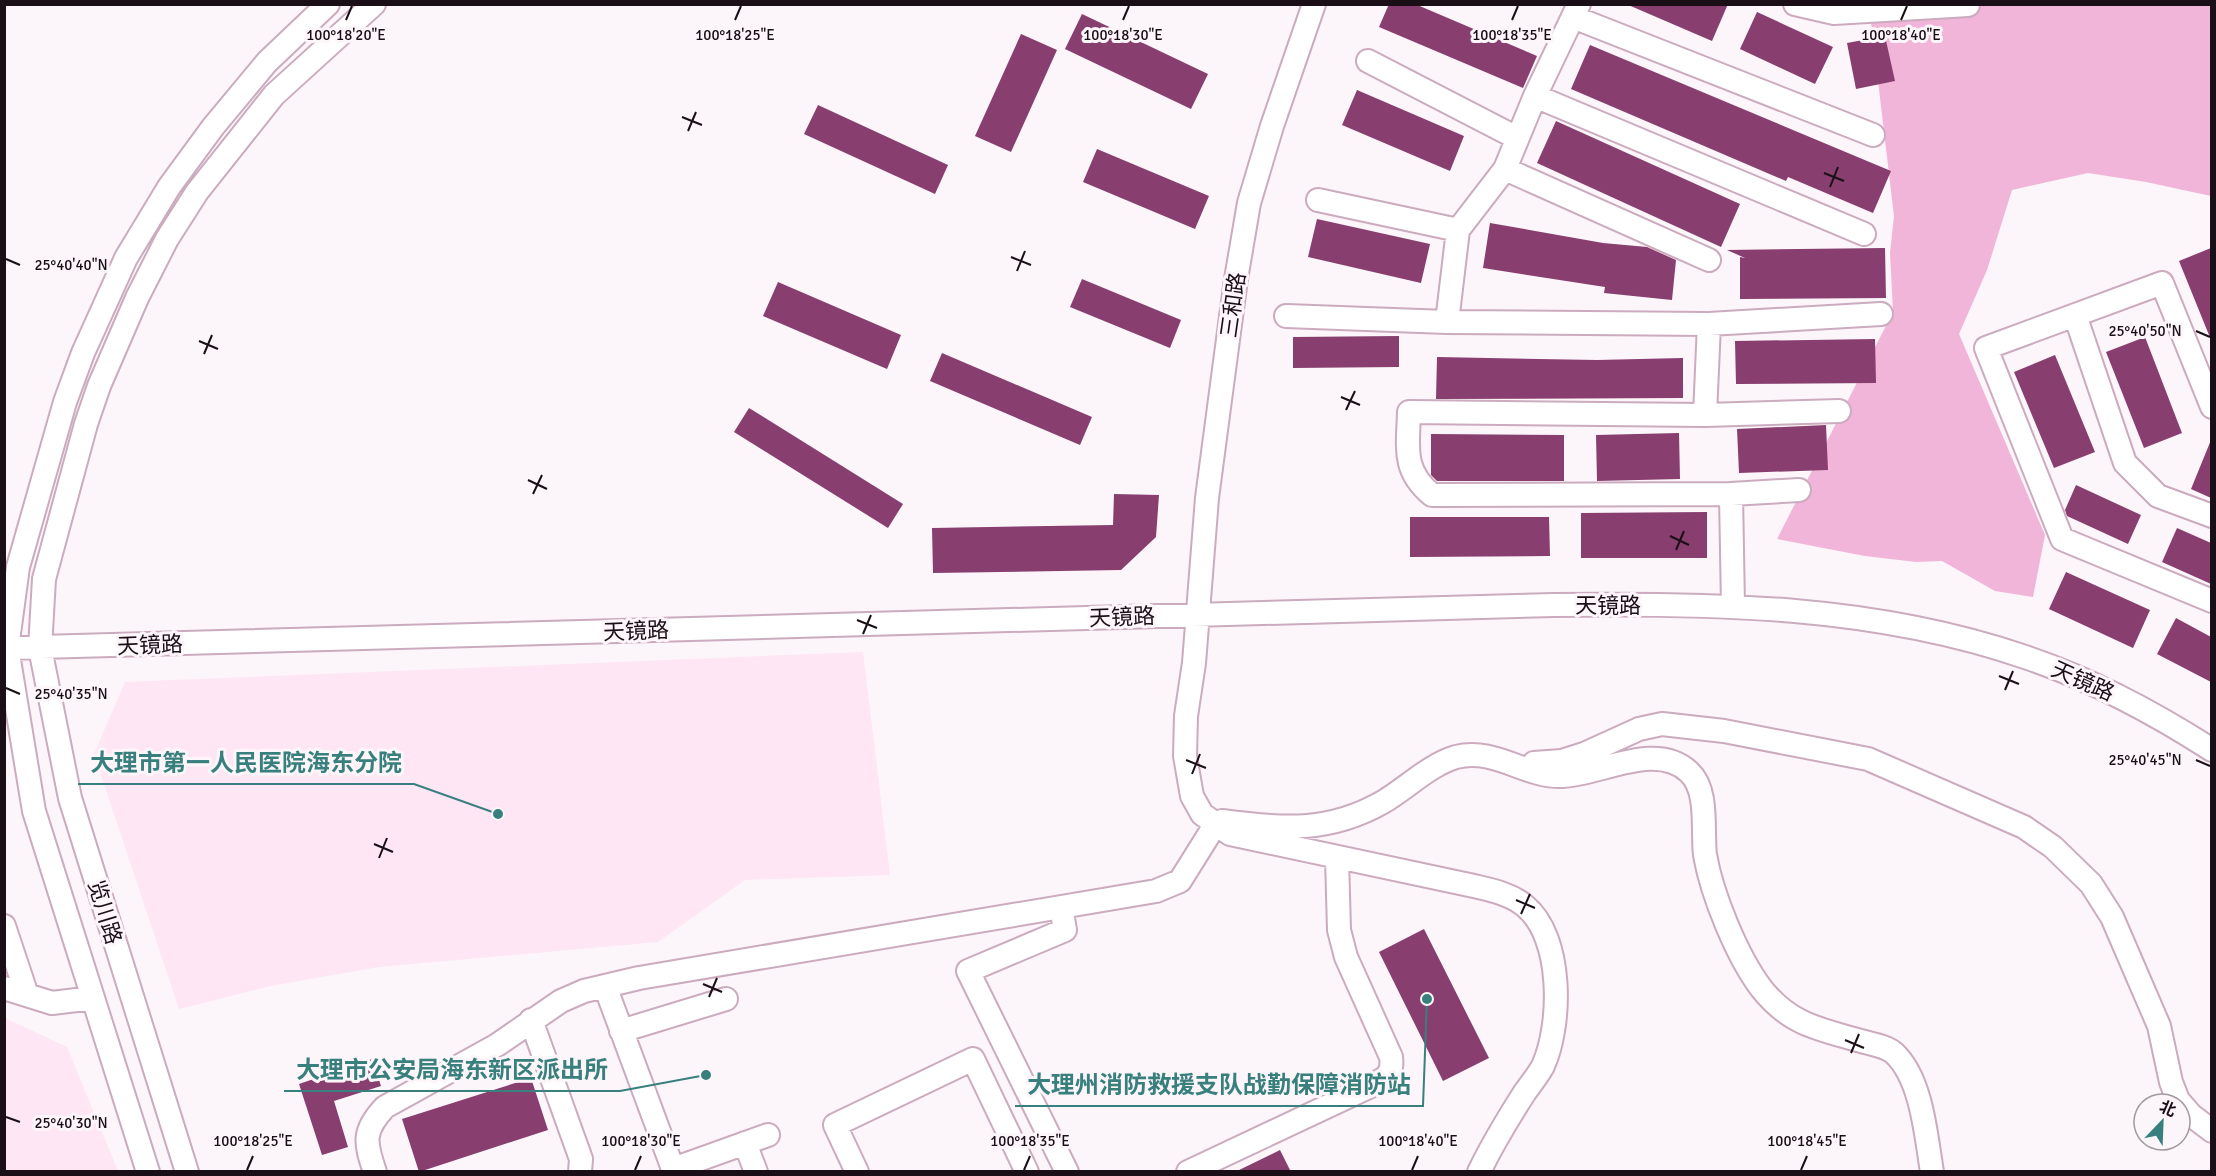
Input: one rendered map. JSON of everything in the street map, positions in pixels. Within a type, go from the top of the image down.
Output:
[{"type":"street","name":"览川路","points":[[148,1172],[34,811],[6,648],[18,567],[59,422],[82,353],[126,258],[169,187],[213,127],[267,62],[328,4]]},
{"type":"street","name":"览川路","points":[[187,1172],[70,798],[40,648],[44,579],[86,424],[116,344],[153,264],[196,192],[244,129],[298,71],[374,4]]},
{"type":"street","name":"三和路","points":[[1215,825],[1202,814],[1192,796],[1185,756],[1186,716],[1198,615],[1207,498],[1236,279],[1249,203],[1272,126],[1314,4]]},
{"type":"street","points":[[1795,4],[1834,12],[1968,5]]},
{"type":"street","points":[[1447,322],[1458,230],[1505,169],[1535,96],[1576,11],[1873,135]]},
{"type":"street","points":[[1368,61],[1517,138]]},
{"type":"street","points":[[1535,96],[1864,234]]},
{"type":"street","points":[[1505,169],[1709,260]]},
{"type":"street","points":[[1318,200],[1458,230]]},
{"type":"street","points":[[2211,407],[2162,283],[1986,348],[2062,539],[2211,601]]},
{"type":"street","points":[[1286,316],[1447,322],[1709,324],[1881,314]]},
{"type":"street","points":[[2075,315],[2125,463],[2158,496],[2211,516]]},
{"type":"street","points":[[1705,416],[1709,324]]},
{"type":"street","points":[[1799,490],[1731,494],[1432,495],[1420,485],[1407,462],[1409,412],[1705,416],[1839,411]]},
{"type":"street","points":[[1731,494],[1733,607]]},
{"type":"street","name":"天镜路","points":[[6,648],[1554,605],[1733,607],[1880,621],[2000,648],[2101,687],[2211,750]]},
{"type":"street","points":[[1518,764],[1562,761],[1609,745],[1639,729],[1672,725],[1805,745],[1868,759],[1995,812],[2024,827],[2053,847],[2091,884],[2112,917],[2159,1026],[2171,1082],[2178,1100],[2191,1115],[2211,1131]]},
{"type":"street","points":[[375,1172],[366,1145],[367,1135],[385,1107],[497,1045],[561,1001],[584,991],[639,978],[1061,907],[1171,886],[1187,872],[1215,825],[1222,821],[1302,828],[1322,826],[1341,821],[1382,803],[1437,766],[1455,758],[1481,755],[1555,776],[1575,776],[1655,758],[1689,772],[1697,783],[1701,797],[1706,856],[1736,948],[1761,988],[1787,1016],[1804,1025],[1867,1043],[1894,1054],[1917,1095],[1932,1172]]},
{"type":"street","points":[[1215,825],[1230,834],[1504,894],[1525,906],[1538,920],[1549,940],[1553,962],[1555,1001],[1551,1035],[1543,1066],[1479,1172]]},
{"type":"street","points":[[1188,1172],[1375,1084],[1389,1075],[1393,1067],[1391,1057],[1346,957],[1339,930],[1337,858]]},
{"type":"street","points":[[1061,907],[1065,930],[968,971],[1067,1172]]},
{"type":"street","points":[[4,926],[27,995]]},
{"type":"street","points":[[605,986],[674,1169],[699,1166],[768,1134]]},
{"type":"street","points":[[4,988],[52,1003],[93,998]]},
{"type":"street","points":[[621,1031],[726,999]]},
{"type":"street","points":[[531,1020],[581,1159],[580,1172]]},
{"type":"street","points":[[857,1172],[835,1125],[973,1059],[1027,1172]]},
{"type":"street","points":[[745,1143],[756,1172]]},
{"type":"shaded area","points":[[1869,5],[2211,5],[2211,196],[2146,182],[2088,173],[2012,190],[1987,270],[1959,334],[2045,535],[2033,597],[1995,591],[1942,561],[1916,562],[1865,556],[1777,539],[1893,312],[1890,253],[1894,216]]},
{"type":"shaded area","points":[[863,652],[890,875],[745,880],[658,942],[379,967],[270,986],[179,1009],[94,754],[125,682]]},
{"type":"shaded area","points":[[5,1018],[67,1047],[118,1171],[5,1171]]},
{"type":"building","points":[[1389,4],[1415,4],[1537,56],[1523,88],[1379,27]]},
{"type":"building","points":[[1626,4],[1728,4],[1712,41]]},
{"type":"building","points":[[1757,12],[1833,47],[1815,84],[1740,49]]},
{"type":"building","points":[[1082,14],[1208,74],[1191,109],[1065,49]]},
{"type":"building","points":[[1021,34],[1057,50],[1011,152],[975,136]]},
{"type":"building","points":[[1885,36],[1895,81],[1856,89],[1847,43]]},
{"type":"building","points":[[1590,45],[1891,171],[1873,213],[1788,177],[1786,181],[1571,89]]},
{"type":"building","points":[[1357,90],[1464,136],[1450,171],[1342,125]]},
{"type":"building","points":[[818,105],[948,165],[935,194],[804,134]]},
{"type":"building","points":[[1556,121],[1740,204],[1721,247],[1537,163]]},
{"type":"building","points":[[1097,149],[1209,196],[1195,229],[1083,182]]},
{"type":"building","points":[[1317,219],[1430,244],[1421,283],[1308,257]]},
{"type":"building","points":[[1490,223],[1603,243],[1647,247],[1676,260],[1672,300],[1604,293],[1605,287],[1483,268]]},
{"type":"building","points":[[1885,248],[1886,298],[1740,299],[1740,257],[1745,258],[1727,250]]},
{"type":"building","points":[[2211,248],[2211,340],[2179,261]]},
{"type":"building","points":[[1082,279],[1181,320],[1170,348],[1070,307]]},
{"type":"building","points":[[778,282],[901,335],[887,369],[763,316]]},
{"type":"building","points":[[1399,336],[1399,367],[1293,368],[1293,337]]},
{"type":"building","points":[[2145,337],[2182,433],[2144,448],[2106,352]]},
{"type":"building","points":[[1875,339],[1876,383],[1736,384],[1735,341]]},
{"type":"building","points":[[942,353],[1092,417],[1080,445],[930,381]]},
{"type":"building","points":[[2055,355],[2095,452],[2054,468],[2014,372]]},
{"type":"building","points":[[1437,357],[1597,360],[1683,358],[1683,398],[1436,399]]},
{"type":"building","points":[[749,408],[903,504],[888,528],[734,432]]},
{"type":"building","points":[[1826,425],[1828,470],[1739,473],[1737,429]]},
{"type":"building","points":[[1679,433],[1680,479],[1597,481],[1596,435]]},
{"type":"building","points":[[1431,434],[1564,435],[1564,481],[1437,481],[1431,475]]},
{"type":"building","points":[[2211,440],[2211,498],[2191,489]]},
{"type":"building","points":[[2076,485],[2141,515],[2128,544],[2067,516],[2065,510]]},
{"type":"building","points":[[1114,494],[1159,495],[1156,537],[1121,570],[933,573],[932,528],[1113,525]]},
{"type":"building","points":[[1707,512],[1707,558],[1581,558],[1581,513]]},
{"type":"building","points":[[1410,517],[1549,517],[1550,556],[1410,557]]},
{"type":"building","points":[[2177,528],[2211,543],[2211,584],[2162,562]]},
{"type":"building","points":[[2066,572],[2150,610],[2133,648],[2049,609]]},
{"type":"building","points":[[2176,618],[2211,637],[2211,682],[2157,654]]},
{"type":"building","points":[[1424,929],[1489,1058],[1443,1081],[1379,952]]},
{"type":"building","points":[[372,1059],[381,1086],[334,1101],[348,1147],[322,1155],[299,1084]]},
{"type":"building","points":[[531,1078],[548,1130],[419,1172],[402,1119]]},
{"type":"building","points":[[1280,1150],[1291,1172],[1235,1172]]},
{"type":"place","name":"大理市第一人民医院海东分院","points":[[498,814]]},
{"type":"place","name":"大理州消防救援支队战勤保障消防站","points":[[1427,999]]},
{"type":"place","name":"大理市公安局海东新区派出所","points":[[706,1075]]}]
